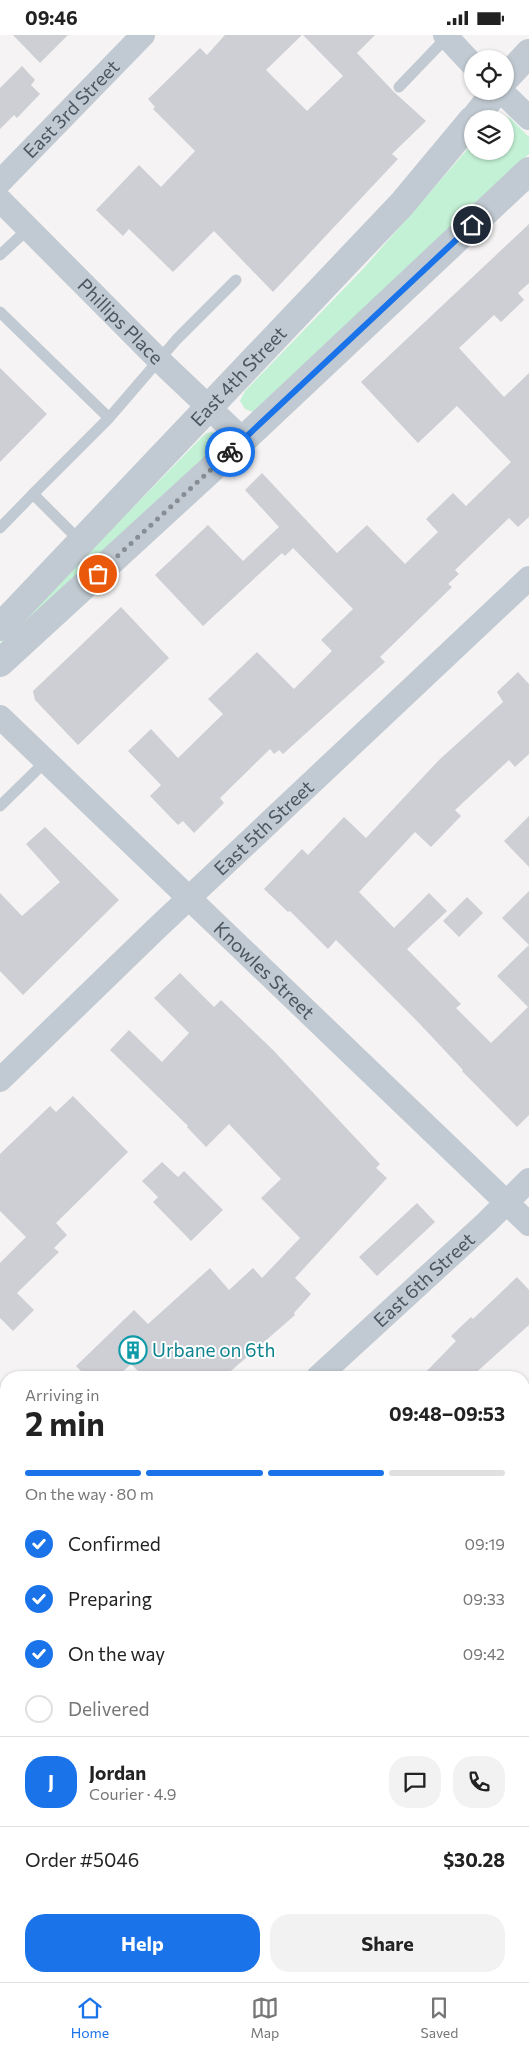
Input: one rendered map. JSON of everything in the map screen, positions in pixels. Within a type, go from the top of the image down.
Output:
[{"type":"street","name":"East 3rd Street","points":[[0,182],[143,35]]},
{"type":"street","points":[[446,36],[464,55]]},
{"type":"street","points":[[514,69],[529,53]]},
{"type":"street","name":"East 4th Street","points":[[480,110],[489,100]]},
{"type":"street","points":[[510,100],[529,118]]},
{"type":"street","name":"East 4th Street","points":[[0,627],[402,203],[464,130]]},
{"type":"street","points":[[0,663],[243,440],[529,171]]},
{"type":"street","name":"Phillips Place","points":[[0,200],[159,360],[243,440]]},
{"type":"street","name":"East 5th Street","points":[[0,1080],[188,898],[529,578]]},
{"type":"street","name":"Knowles Street","points":[[0,717],[529,1224]]},
{"type":"street","name":"East 6th Street","points":[[324,1371],[529,1180]]},
{"type":"lane","points":[[399,87],[446,36]]},
{"type":"lane","points":[[0,255],[29,229]]},
{"type":"lane","points":[[0,528],[109,418],[159,360],[236,280]]},
{"type":"lane","points":[[0,312],[109,418]]},
{"type":"lane","points":[[33,494],[81,541]]},
{"type":"lane","points":[[0,807],[46,761]]},
{"type":"green space","points":[[514,122],[529,137],[529,154],[263,407],[253,412],[245,409],[240,401],[245,391],[363,269],[464,153],[464,160],[514,160]]},
{"type":"green space","points":[[213,432],[219,443],[0,653],[0,643],[203,436]]},
{"type":"building","points":[[13,35],[68,35],[40,63]]},
{"type":"building","points":[[225,35],[302,35],[266,70],[307,111],[343,76],[303,35],[375,35],[357,53],[394,92],[426,121],[392,154],[398,159],[273,292],[214,231],[173,272],[129,229],[123,236],[96,210],[139,165],[161,187],[195,151],[153,109],[155,107],[148,99],[200,48],[207,55]]},
{"type":"building","points":[[22,66],[35,80],[31,85],[40,94],[17,118],[14,115],[0,129],[0,88]]},
{"type":"building","points":[[529,224],[529,283],[518,293],[524,300],[501,322],[494,315],[459,348],[504,397],[529,373],[529,517],[518,527],[509,518],[455,570],[459,574],[448,584],[452,587],[380,657],[385,662],[283,754],[279,750],[274,754],[270,749],[220,798],[224,803],[194,833],[183,821],[178,825],[150,796],[161,785],[128,751],[151,729],[178,758],[223,714],[208,699],[257,652],[294,689],[332,651],[321,640],[353,609],[293,548],[285,556],[282,553],[203,626],[155,575],[208,525],[243,561],[279,527],[245,490],[262,473],[337,553],[367,525],[405,564],[438,532],[426,519],[453,493],[466,506],[511,462],[457,406],[418,443],[361,382]]},
{"type":"building","points":[[0,368],[47,414],[0,462]]},
{"type":"building","points":[[121,607],[169,658],[78,745],[35,700],[33,691]]},
{"type":"building","points":[[518,672],[529,684],[529,754],[515,767],[509,760],[455,810],[461,816],[431,847],[415,832],[359,892],[394,928],[429,893],[447,911],[407,949],[461,1004],[456,1008],[491,1043],[528,1007],[497,976],[529,945],[529,1115],[517,1127],[462,1071],[417,1021],[336,940],[328,949],[290,911],[288,912],[264,889],[302,849],[308,855],[344,817],[366,838],[439,760],[503,702],[497,692]]},
{"type":"building","points":[[529,816],[529,867],[504,841]]},
{"type":"building","points":[[45,827],[119,900],[23,995],[0,971],[0,893],[22,916],[60,882],[26,844]]},
{"type":"building","points":[[529,891],[529,945],[502,918]]},
{"type":"building","points":[[467,897],[483,913],[459,937],[443,921]]},
{"type":"building","points":[[180,973],[214,1007],[221,1000],[273,1050],[380,1164],[376,1168],[387,1178],[295,1278],[311,1294],[294,1313],[295,1315],[231,1371],[138,1371],[131,1364],[123,1371],[81,1371],[76,1366],[134,1310],[148,1324],[210,1268],[229,1290],[253,1268],[262,1278],[300,1238],[261,1198],[281,1179],[229,1124],[206,1147],[188,1126],[110,1050],[129,1030],[162,1062],[189,1033],[154,998]]},
{"type":"building","points":[[73,1096],[128,1152],[56,1223],[67,1235],[54,1248],[59,1252],[17,1293],[34,1310],[13,1331],[0,1318],[0,1263],[26,1237],[0,1211],[0,1154],[50,1106],[56,1112]]},
{"type":"building","points":[[162,1162],[178,1177],[184,1171],[223,1210],[191,1241],[153,1202],[158,1197],[142,1181]]},
{"type":"building","points":[[417,1203],[435,1222],[377,1276],[359,1257]]},
{"type":"building","points":[[517,1277],[529,1290],[529,1325],[478,1371],[427,1371],[456,1341],[451,1336],[471,1317],[473,1319]]},
{"type":"way so far","points":[[98,574],[230,452]]},
{"type":"place","name":"Urbane on 6th","points":[[133,1350]]},
{"type":"route","points":[[230,452],[472,225]]}]
